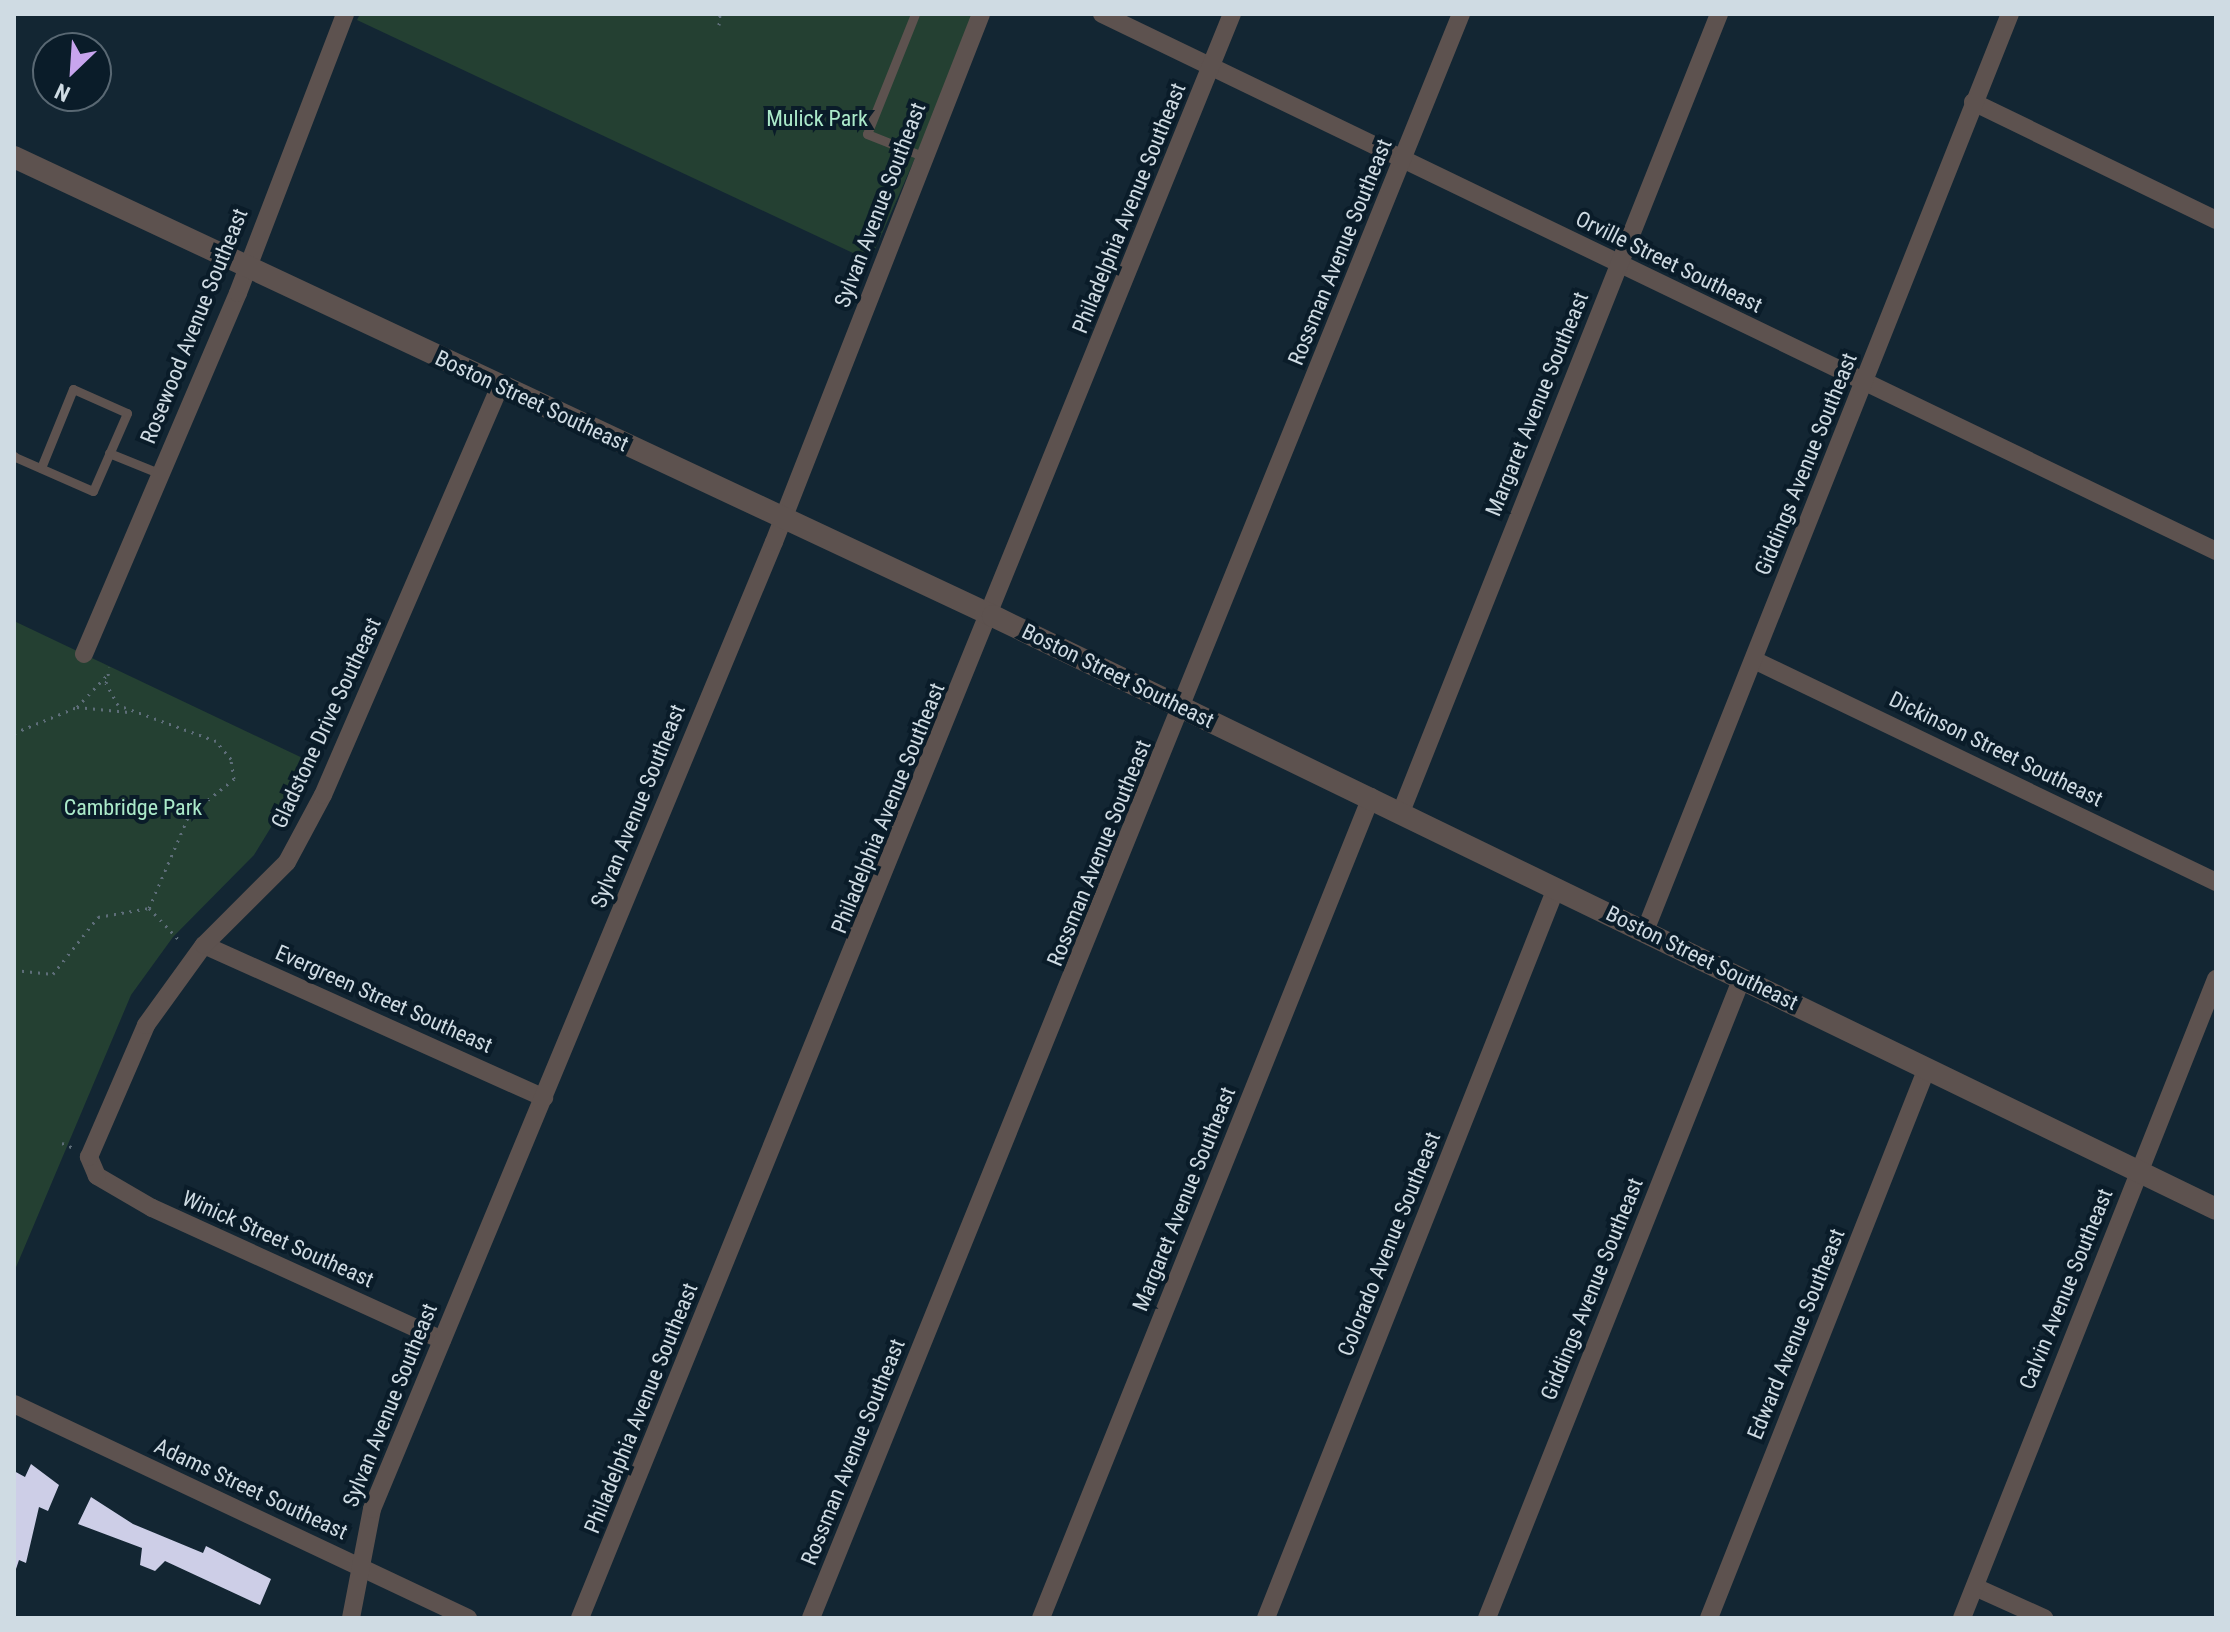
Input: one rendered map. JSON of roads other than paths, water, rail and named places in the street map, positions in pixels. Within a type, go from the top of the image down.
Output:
[{"type":"street","name":"Rosewood Avenue Southeast","points":[[84,654],[246,268],[345,14]]},
{"type":"street","name":"Sylvan Avenue Southeast","points":[[351,1618],[357,1565],[372,1509],[783,518],[981,14]]},
{"type":"street","name":"Orville Street Southeast","points":[[1102,14],[1212,64],[1402,160],[2216,551]]},
{"type":"street","name":"Philadelphia Avenue Southeast","points":[[580,1618],[993,616],[1232,14]]},
{"type":"street","name":"Rossman Avenue Southeast","points":[[811,1618],[1184,708],[1461,14]]},
{"type":"street","name":"Margaret Avenue Southeast","points":[[1401,812],[1719,14]]},
{"type":"street","name":"Giddings Avenue Southeast","points":[[1645,931],[2010,14]]},
{"type":"street","points":[[1973,102],[2216,220]]},
{"type":"street","name":"Boston Street Southeast","points":[[14,157],[993,616],[2216,1209]]},
{"type":"street","name":"Gladstone Drive Southeast","points":[[97,1176],[89,1157],[146,1025],[201,949],[287,862],[323,795],[500,386]]},
{"type":"street","name":"Dickinson Street Southeast","points":[[1754,660],[2216,882]]},
{"type":"street","name":"Margaret Avenue Southeast","points":[[1041,1618],[1371,797]]},
{"type":"street","name":"Colorado Avenue Southeast","points":[[1266,1618],[1556,888]]},
{"type":"street","name":"Evergreen Street Southeast","points":[[201,949],[544,1098]]},
{"type":"street","name":"Giddings Avenue Southeast","points":[[1487,1618],[1742,978]]},
{"type":"street","name":"Calvin Avenue Southeast","points":[[1962,1618],[2216,979]]},
{"type":"street","name":"Edward Avenue Southeast","points":[[1709,1618],[1927,1068]]},
{"type":"street","name":"Winick Street Southeast","points":[[97,1176],[442,1340]]},
{"type":"street","name":"Adams Street Southeast","points":[[14,1404],[468,1618]]},
{"type":"street","points":[[1975,1587],[2044,1618]]},
{"type":"lane","points":[[915,14],[867,134],[925,157]]},
{"type":"lane","points":[[14,456],[41,468],[93,491],[127,413],[73,389],[41,468]]},
{"type":"lane","points":[[109,453],[161,474]]},
{"type":"park label","name":"Mulick Park","points":[[817,119]]},
{"type":"park label","name":"Cambridge Park","points":[[133,808]]}]
